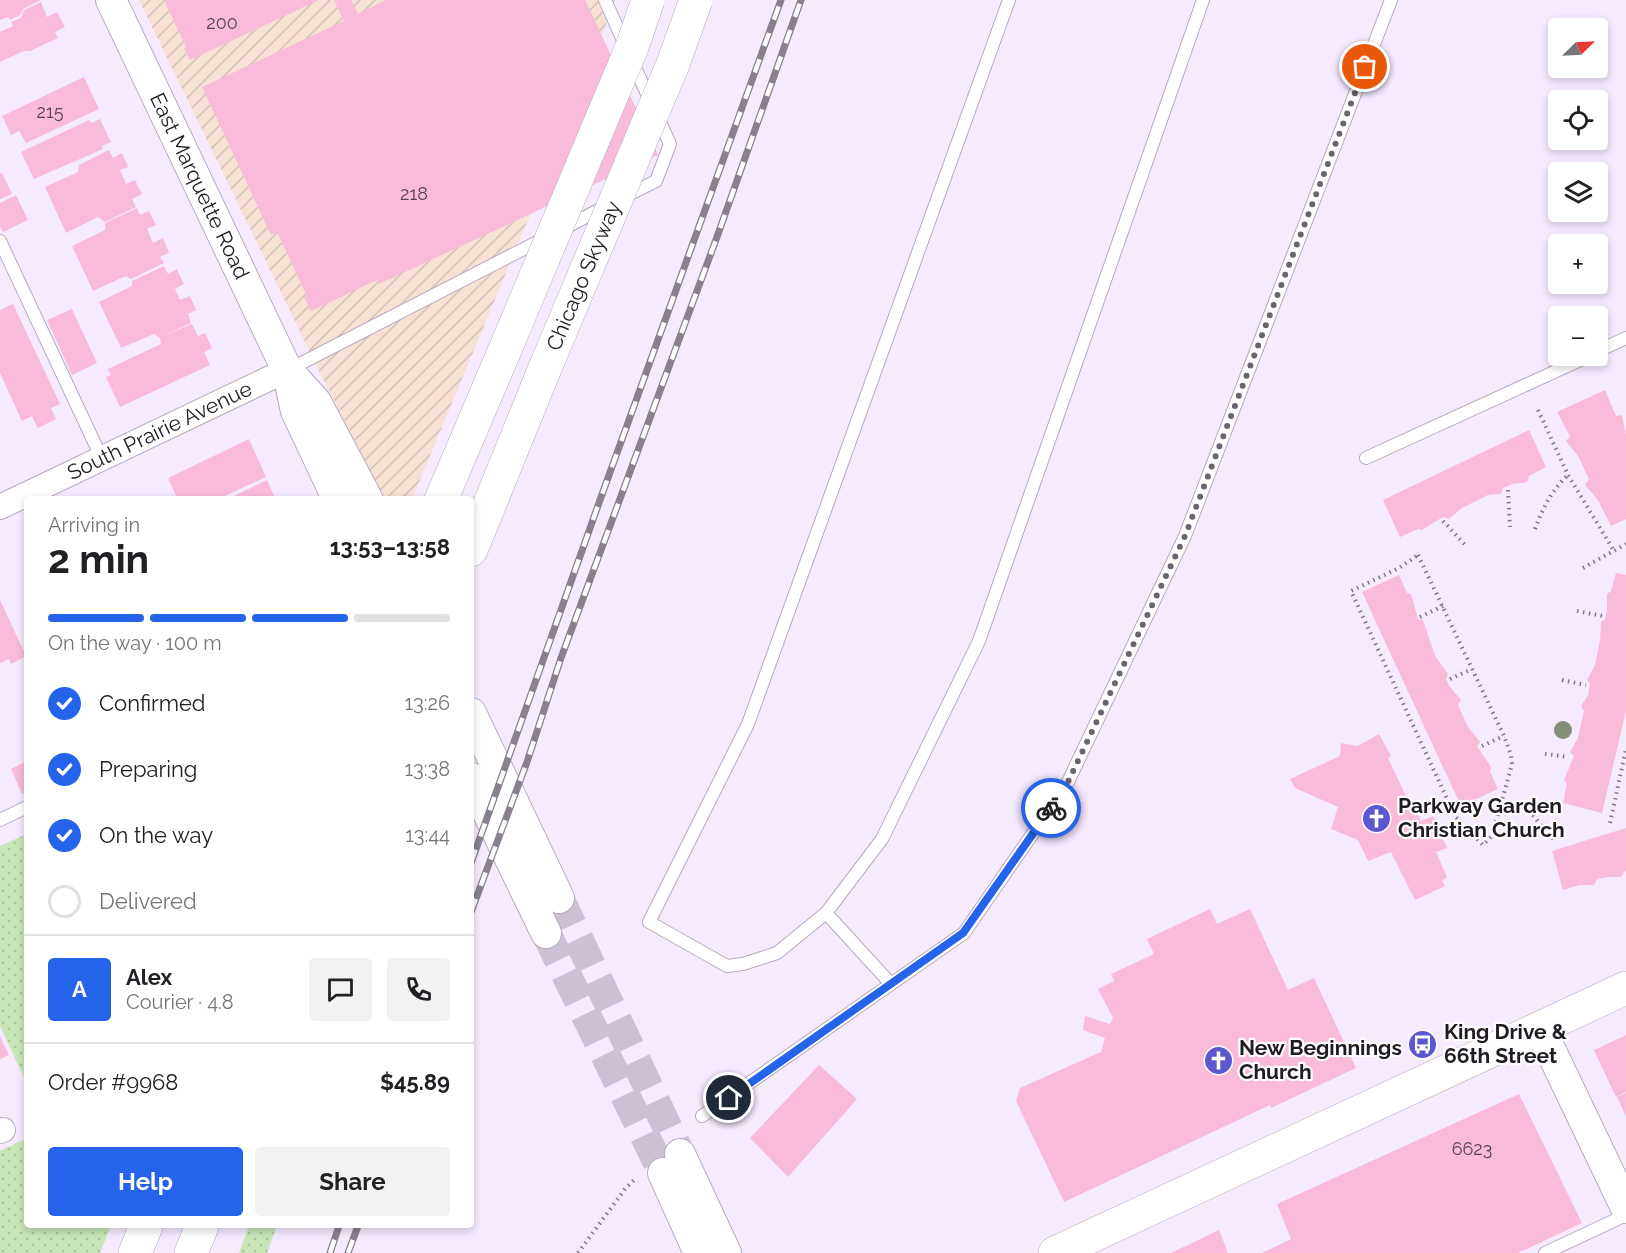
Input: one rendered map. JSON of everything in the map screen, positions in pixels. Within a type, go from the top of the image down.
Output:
[{"type":"main road","name":"Chicago Skyway","points":[[443,496],[632,47],[648,0]]},
{"type":"main road","name":"Chicago Skyway","points":[[474,543],[544,368],[673,64],[696,0]]},
{"type":"main road","points":[[1056,1253],[1626,988]]},
{"type":"main road","points":[[135,1253],[145,1228]]},
{"type":"main road","points":[[191,1253],[201,1228]]},
{"type":"street","name":"East Marquette Road","points":[[111,0],[287,370],[296,411],[336,496]]},
{"type":"street","name":"East Marquette Road","points":[[287,370],[316,402],[366,496]]},
{"type":"street","name":"South Prairie Avenue","points":[[0,507],[287,370]]},
{"type":"street","points":[[474,719],[559,898]]},
{"type":"street","points":[[474,784],[546,933]]},
{"type":"street","points":[[1540,1028],[1626,1208]]},
{"type":"street","points":[[699,1253],[671,1164],[726,1253]]},
{"type":"lane","points":[[287,370],[656,181],[670,144],[605,0]]},
{"type":"lane","points":[[1010,0],[748,724],[649,922],[727,966],[743,964],[777,953],[826,913],[882,839],[979,641],[1203,0]]},
{"type":"lane","points":[[702,1116],[963,933],[1067,784],[1185,536],[1391,0]]},
{"type":"lane","points":[[0,241],[102,459]]},
{"type":"lane","points":[[1608,346],[1626,338]]},
{"type":"lane","points":[[1366,458],[1567,366]]},
{"type":"lane","points":[[0,820],[24,808]]},
{"type":"lane","points":[[826,913],[891,984]]},
{"type":"lane","points":[[1545,1253],[1626,1215]]},
{"type":"path","points":[[1538,410],[1568,475],[1614,551]]},
{"type":"path","points":[[1535,530],[1546,501],[1568,475]]},
{"type":"path","points":[[1508,490],[1510,527]]},
{"type":"path","points":[[1443,521],[1466,546]]},
{"type":"path","points":[[1583,568],[1626,544]]},
{"type":"path","points":[[1419,555],[1472,669],[1509,747],[1512,764],[1492,836],[1482,845],[1455,816],[1351,591],[1399,568],[1419,555]]},
{"type":"path","points":[[1420,617],[1443,606]]},
{"type":"path","points":[[1577,611],[1603,616]]},
{"type":"path","points":[[1450,679],[1472,669]]},
{"type":"path","points":[[1562,680],[1586,685]]},
{"type":"path","points":[[1482,746],[1504,736]]},
{"type":"path","points":[[1610,823],[1626,749]]},
{"type":"path","points":[[1545,754],[1568,758]]},
{"type":"path","points":[[1533,815],[1545,831],[1557,841]]},
{"type":"shaded area","points":[[139,0],[615,0],[577,102],[413,496],[383,496],[323,379]]},
{"type":"green space","points":[[24,835],[24,1078],[0,1026],[0,846]]},
{"type":"green space","points":[[24,1139],[24,1228],[110,1228],[100,1253],[0,1253],[0,1151]]},
{"type":"green space","points":[[248,1228],[276,1228],[267,1253],[239,1253]]},
{"type":"building","points":[[0,0],[41,0],[23,9],[20,15],[10,20],[8,17],[0,20]]},
{"type":"building","points":[[164,0],[319,0],[190,60]]},
{"type":"building","points":[[334,0],[351,0],[358,14],[386,0],[585,0],[658,155],[379,284],[377,280],[311,311],[304,297],[307,296],[277,232],[271,235],[202,87],[344,21]]},
{"type":"building","points":[[41,2],[47,17],[57,12],[65,27],[55,32],[58,38],[0,62],[0,32],[13,26],[11,22],[21,18],[24,10]]},
{"type":"building","points":[[84,77],[99,109],[26,143],[19,131],[11,135],[2,116]]},
{"type":"building","points":[[100,119],[111,142],[102,146],[103,149],[34,179],[21,152],[89,120],[91,123]]},
{"type":"building","points":[[109,150],[113,158],[122,153],[128,167],[120,170],[126,184],[135,180],[142,194],[132,199],[136,207],[105,222],[98,217],[66,233],[45,187],[78,172],[79,165]]},
{"type":"building","points":[[2,173],[12,194],[0,199],[0,174]]},
{"type":"building","points":[[16,195],[28,220],[3,232],[0,226],[0,203]]},
{"type":"building","points":[[137,208],[140,215],[149,211],[156,225],[147,229],[153,243],[163,238],[169,253],[160,257],[164,263],[131,279],[126,276],[93,291],[72,246],[105,230],[105,223]]},
{"type":"building","points":[[164,266],[168,274],[177,269],[184,284],[175,289],[180,300],[190,296],[196,310],[188,314],[191,323],[163,336],[192,324],[198,336],[205,333],[212,348],[204,352],[210,365],[120,407],[106,377],[111,375],[108,369],[161,344],[160,338],[154,334],[121,348],[99,302],[132,286],[132,281]]},
{"type":"building","points":[[13,304],[60,404],[51,408],[56,419],[38,428],[32,416],[22,421],[0,373],[0,310]]},
{"type":"building","points":[[72,309],[97,363],[72,375],[47,320]]},
{"type":"building","points":[[1605,390],[1616,416],[1622,415],[1626,435],[1626,519],[1611,526],[1598,500],[1585,485],[1589,479],[1578,456],[1566,441],[1570,436],[1557,412]]},
{"type":"building","points":[[1529,430],[1546,467],[1529,476],[1527,482],[1512,484],[1503,488],[1501,494],[1488,495],[1462,508],[1449,519],[1443,517],[1422,530],[1418,529],[1400,537],[1383,500]]},
{"type":"building","points":[[249,439],[266,477],[225,496],[176,496],[168,478]]},
{"type":"building","points":[[267,480],[274,496],[234,496]]},
{"type":"building","points":[[1616,573],[1626,575],[1626,711],[1602,813],[1563,803],[1567,784],[1564,780],[1574,756],[1570,752],[1578,738],[1584,711],[1581,706],[1588,695],[1590,684],[1587,680],[1595,665],[1601,622],[1605,619],[1607,610],[1607,594],[1611,591]]},
{"type":"building","points":[[1399,575],[1407,593],[1411,594],[1418,619],[1423,620],[1435,656],[1448,674],[1446,679],[1449,686],[1461,700],[1458,705],[1468,727],[1480,742],[1477,746],[1491,767],[1490,772],[1498,789],[1461,806],[1362,592]]},
{"type":"building","points":[[0,600],[24,652],[24,657],[11,664],[9,659],[0,663]]},
{"type":"building","name":"Parkway Garden Christian Church","points":[[1379,734],[1391,756],[1388,758],[1406,796],[1400,799],[1404,807],[1413,803],[1421,821],[1433,816],[1447,848],[1436,852],[1447,877],[1442,881],[1445,886],[1415,900],[1391,852],[1368,861],[1358,840],[1331,829],[1338,807],[1295,788],[1290,779],[1340,756],[1341,743],[1358,746]]},
{"type":"building","points":[[24,762],[24,793],[22,794],[11,769]]},
{"type":"building","points":[[1626,828],[1626,870],[1621,877],[1597,879],[1594,885],[1579,885],[1563,890],[1552,851]]},
{"type":"building","name":"New Beginnings Church","points":[[1210,909],[1217,924],[1250,909],[1288,990],[1314,978],[1356,1068],[1271,1108],[1270,1105],[1064,1202],[1016,1101],[1020,1088],[1101,1052],[1105,1038],[1083,1030],[1085,1016],[1110,1024],[1113,1018],[1098,989],[1114,981],[1111,974],[1154,954],[1147,939]]},
{"type":"building","points":[[1626,1035],[1626,1092],[1616,1097],[1594,1050]]},
{"type":"building","points":[[0,1036],[9,1055],[0,1059]]},
{"type":"building","points":[[819,1065],[857,1099],[788,1177],[750,1138]]},
{"type":"building","points":[[1626,1093],[1626,1116],[1617,1097]]},
{"type":"building","points":[[1519,1094],[1582,1223],[1518,1253],[1262,1253],[1291,1239],[1277,1204]]},
{"type":"building","points":[[1219,1230],[1228,1253],[1171,1253]]},
{"type":"tunnel","points":[[559,898],[680,1154]]},
{"type":"tunnel","points":[[546,933],[663,1173]]},
{"type":"railway","points":[[474,855],[781,0]]},
{"type":"railway","points":[[474,904],[527,762],[561,658],[717,237],[801,0]]},
{"type":"railway","points":[[330,1253],[338,1228]]},
{"type":"railway","points":[[348,1253],[357,1228]]},
{"type":"way so far","points":[[1051,808],[1067,784],[1185,536],[1365,67]]},
{"type":"place","name":"Parkway Garden Christian Church","points":[[1377,818]]},
{"type":"place","name":"King Drive & 66th Street","points":[[1423,1044]]},
{"type":"place","name":"New Beginnings Church","points":[[1218,1060]]},
{"type":"route","points":[[729,1098],[963,933],[1051,808]]}]
